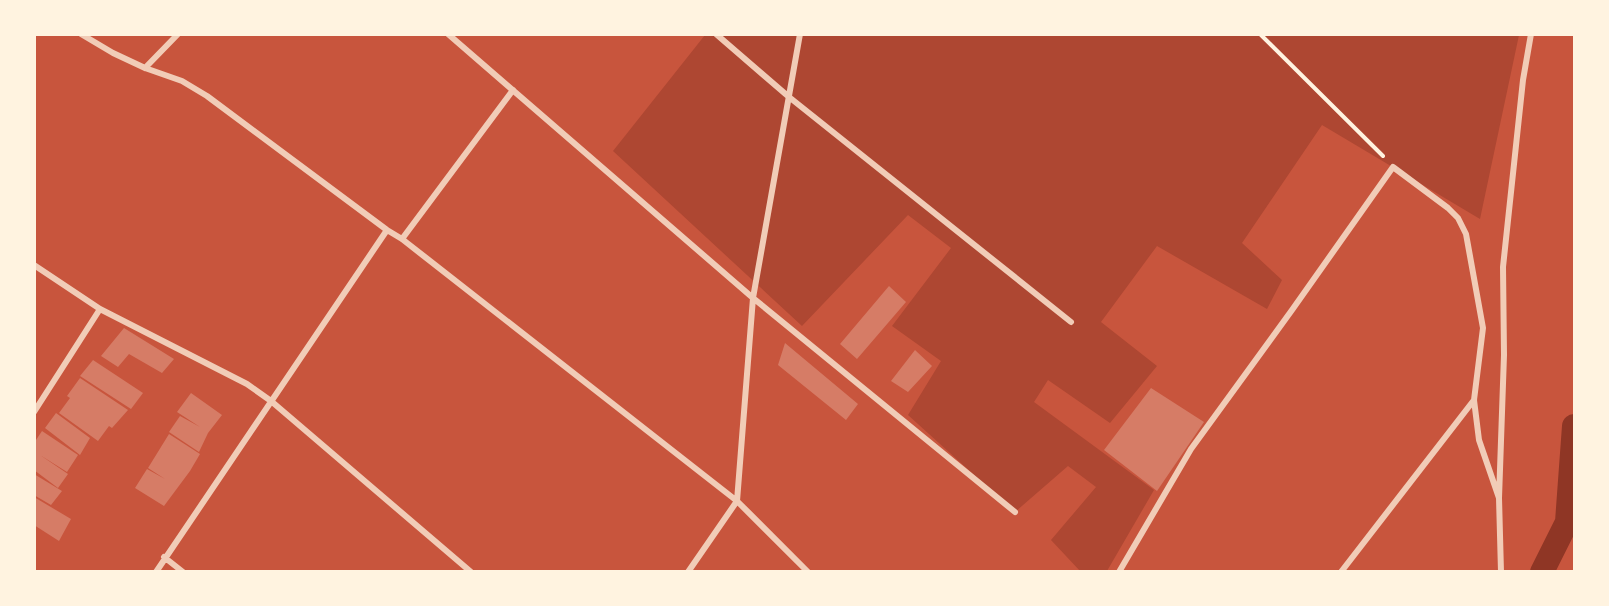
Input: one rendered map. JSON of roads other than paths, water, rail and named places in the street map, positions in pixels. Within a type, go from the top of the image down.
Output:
[{"type":"street","points":[[81,34],[113,53],[145,68],[182,81],[207,96],[402,239],[737,501],[808,572]]},
{"type":"street","points":[[145,68],[178,34]]},
{"type":"street","points":[[448,34],[753,298],[1015,512]]},
{"type":"street","points":[[716,34],[789,97],[1071,322]]},
{"type":"street","points":[[688,572],[737,501],[753,298],[800,34]]},
{"type":"street","points":[[1501,572],[1499,498],[1504,355],[1503,267],[1523,80],[1531,34]]},
{"type":"street","points":[[402,239],[513,90]]},
{"type":"street","points":[[1119,572],[1191,449],[1393,166],[1449,208],[1458,218],[1466,234],[1483,328],[1474,400],[1479,440],[1499,498]]},
{"type":"street","points":[[156,572],[387,230]]},
{"type":"street","points":[[34,265],[100,309],[247,384],[271,401],[471,572]]},
{"type":"street","points":[[34,412],[100,309]]},
{"type":"street","points":[[1341,572],[1474,400]]},
{"type":"street","points":[[164,557],[183,572]]},
{"type":"waterway","points":[[1542,572],[1567,522],[1574,426]]}]
